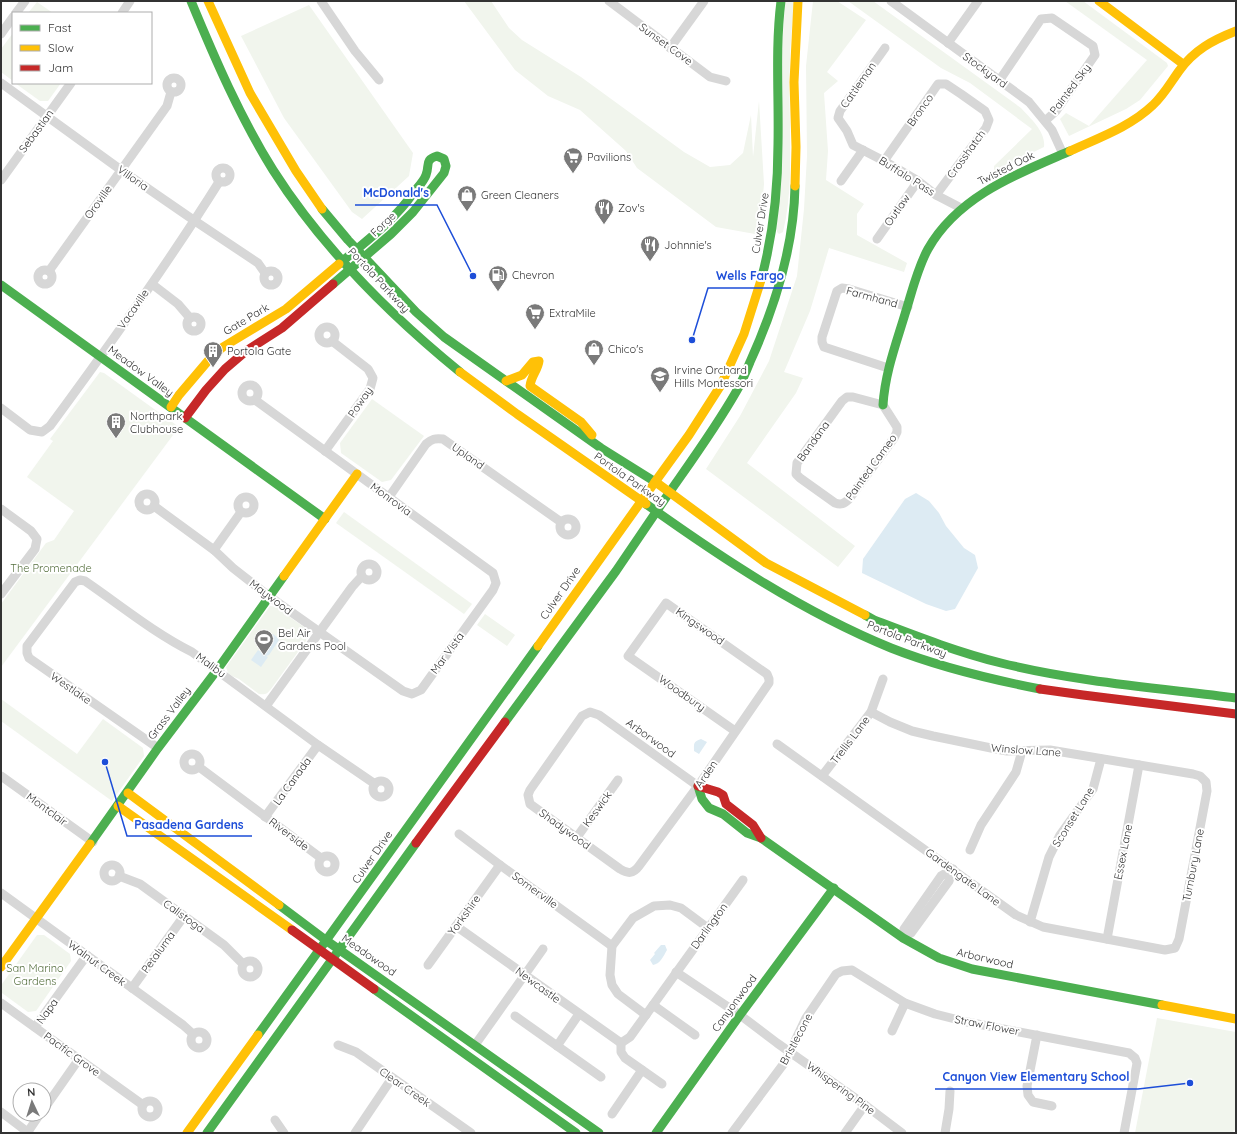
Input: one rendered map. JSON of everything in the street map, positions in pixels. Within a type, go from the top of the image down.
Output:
[{"type":"main road","name":"Portola Parkway","points":[[191,1],[238,105],[275,171],[314,226],[351,269],[405,326],[459,371],[507,407],[641,501],[756,579],[810,610],[871,640],[934,663],[999,682],[1066,694],[1236,714]]},
{"type":"main road","name":"Portola Parkway","points":[[208,1],[250,93],[288,158],[324,212],[356,250],[416,312],[444,337],[601,448],[655,482],[766,563],[874,620],[938,645],[1001,663],[1066,676],[1236,698]]},
{"type":"main road","name":"Culver Drive","points":[[187,1133],[327,941],[655,482],[693,428],[722,383],[752,314],[773,227],[778,162],[776,55],[777,22],[781,1]]},
{"type":"main road","points":[[207,1133],[339,949],[616,571],[713,430],[737,392],[762,336],[784,269],[795,207],[796,147],[794,82],[798,1]]},
{"type":"main road","points":[[1099,1],[1183,64]]},
{"type":"main road","name":"Twisted Oak","points":[[883,406],[883,389],[888,368],[928,249],[941,229],[961,208],[984,192],[1010,178],[1135,120],[1160,98],[1183,64],[1199,49],[1236,31]]},
{"type":"main road","name":"Forge","points":[[344,260],[393,217],[412,195],[426,175],[428,161],[437,156],[444,158],[446,162],[446,170],[426,196],[397,228],[351,269]]},
{"type":"main road","name":"Gate Park","points":[[171,408],[213,355],[223,347],[286,309],[344,260]]},
{"type":"main road","points":[[185,418],[212,383],[225,369],[246,351],[282,328],[351,269]]},
{"type":"main road","name":"Meadow Valley","points":[[1,285],[325,519]]},
{"type":"main road","points":[[506,381],[522,375],[533,362],[539,361],[539,367],[530,379],[530,386],[581,422],[601,448]]},
{"type":"main road","points":[[198,372],[212,383]]},
{"type":"main road","name":"Grass Valley","points":[[1,968],[93,842],[158,748],[270,597],[357,474]]},
{"type":"main road","name":"Arborwood","points":[[698,786],[718,792],[722,795],[726,804],[753,825],[761,838]]},
{"type":"main road","name":"Arborwood","points":[[698,786],[702,799],[709,808],[723,814],[747,833],[761,838],[904,938],[938,958],[972,969],[1236,1019]]},
{"type":"main road","name":"Meadowood","points":[[128,792],[327,941],[599,1133]]},
{"type":"main road","points":[[118,806],[576,1133]]},
{"type":"main road","points":[[149,829],[160,815]]},
{"type":"main road","name":"Canyonwood","points":[[656,1133],[740,1014],[834,888]]},
{"type":"street","points":[[17,12],[25,1]]},
{"type":"street","points":[[123,12],[130,1]]},
{"type":"street","points":[[320,1],[355,51],[378,80]]},
{"type":"street","name":"Sunset Cove","points":[[609,1],[710,77],[726,80]]},
{"type":"street","points":[[670,48],[704,1]]},
{"type":"street","points":[[948,43],[978,1]]},
{"type":"street","name":"Stockyard","points":[[895,2],[1029,102],[1052,130],[1064,154]]},
{"type":"street","name":"Painted Sky","points":[[999,81],[1042,19],[1052,18],[1093,46],[1095,55],[1056,111],[1045,121]]},
{"type":"street","points":[[1,34],[12,19]]},
{"type":"street","name":"Cattleman","points":[[853,145],[847,131],[838,118],[840,111],[884,48]]},
{"type":"street","name":"Villoria","points":[[1,83],[121,170],[258,263],[265,273]]},
{"type":"street","name":"Sebastian","points":[[1,180],[70,84]]},
{"type":"street","name":"Bronco","points":[[884,161],[938,84],[946,84],[985,111]]},
{"type":"street","name":"Oroville","points":[[49,271],[167,106],[172,92]]},
{"type":"street","name":"Crosshatch","points":[[936,195],[986,128],[989,120],[985,111]]},
{"type":"street","name":"Buffalo Pass","points":[[853,145],[884,161],[918,181],[936,195],[961,208]]},
{"type":"street","points":[[841,181],[863,150]]},
{"type":"street","name":"Outlaw","points":[[877,239],[918,181]]},
{"type":"street","name":"Vacaville","points":[[1,408],[30,430],[42,432],[50,426],[152,284],[195,221],[219,182]]},
{"type":"street","points":[[152,284],[178,304],[190,318]]},
{"type":"street","name":"Farmhand","points":[[888,368],[824,347],[822,337],[829,314],[837,291],[842,288],[908,307]]},
{"type":"street","name":"Poway","points":[[325,451],[370,389],[373,378],[368,369],[332,341]]},
{"type":"street","name":"Bandana","points":[[840,504],[835,503],[800,478],[796,474],[797,463],[842,401],[847,397],[883,406]]},
{"type":"street","name":"Monrovia","points":[[255,400],[493,573],[496,579],[495,586],[479,609]]},
{"type":"street","name":"Painted Cameo","points":[[840,504],[845,503],[849,499],[897,432],[896,427],[883,406]]},
{"type":"street","name":"Upland","points":[[389,498],[426,444],[436,438],[451,443],[561,522]]},
{"type":"street","name":"Maywood","points":[[154,506],[214,550],[233,568],[270,597],[403,691],[412,694]]},
{"type":"street","points":[[1,509],[31,531],[37,539],[35,548],[1,594]]},
{"type":"street","points":[[214,550],[241,512]]},
{"type":"street","points":[[266,706],[352,587],[362,576]]},
{"type":"street","name":"Malibu","points":[[50,613],[75,582],[80,580],[85,581],[158,633],[192,652],[318,745],[374,784]]},
{"type":"street","name":"Kingswood","points":[[628,656],[666,603],[767,674]]},
{"type":"street","name":"Mar Vista","points":[[412,694],[421,690],[479,609]]},
{"type":"street","name":"Westlake","points":[[50,613],[27,646],[29,658],[158,748]]},
{"type":"street","name":"Woodbury","points":[[628,656],[736,731]]},
{"type":"street","name":"Arden","points":[[635,871],[698,786],[769,683],[767,674]]},
{"type":"street","name":"Trellis Lane","points":[[822,776],[871,712],[883,679]]},
{"type":"street","name":"Arborwood","points":[[590,712],[600,715],[698,786]]},
{"type":"street","name":"Shadywood","points":[[590,712],[582,716],[530,790],[528,795],[530,804],[625,872],[631,873],[635,871]]},
{"type":"street","name":"Winslow Lane","points":[[871,712],[912,731],[999,750],[1050,750],[1193,774],[1200,776],[1206,782]]},
{"type":"street","name":"Gardengate Lane","points":[[777,744],[1016,915],[1043,927],[1165,950],[1175,948]]},
{"type":"street","name":"La Canada","points":[[265,817],[318,745]]},
{"type":"street","points":[[970,850],[981,825],[1016,772],[1022,751]]},
{"type":"street","name":"Sconset Lane","points":[[1030,922],[1049,857],[1060,835],[1093,788],[1101,759]]},
{"type":"street","name":"Essex Lane","points":[[1107,939],[1139,765]]},
{"type":"street","name":"Riverside","points":[[199,767],[321,858]]},
{"type":"street","name":"Montclair","points":[[1,776],[93,842]]},
{"type":"street","name":"Keswick","points":[[577,837],[618,780]]},
{"type":"street","name":"Turnbury Lane","points":[[1175,948],[1179,939],[1207,787],[1206,782]]},
{"type":"street","name":"Somerville","points":[[459,834],[500,866],[612,946]]},
{"type":"street","name":"Yorkshire","points":[[428,965],[500,866]]},
{"type":"street","points":[[904,938],[911,933],[949,881],[953,869]]},
{"type":"street","name":"Calistoga","points":[[120,876],[140,884],[224,945],[243,964]]},
{"type":"street","name":"Darlington","points":[[621,1043],[630,1037],[743,880]]},
{"type":"street","name":"Walnut Creek","points":[[1,893],[193,1034]]},
{"type":"street","points":[[646,1015],[618,994],[612,985],[610,976],[612,946],[633,918],[654,906],[670,905],[681,908],[708,928]]},
{"type":"street","name":"Petaluma","points":[[132,988],[184,916]]},
{"type":"street","name":"Newcastle","points":[[456,926],[621,1043]]},
{"type":"street","points":[[475,1045],[543,949]]},
{"type":"street","name":"Napa","points":[[35,1027],[87,955]]},
{"type":"street","name":"Straw Flower","points":[[847,970],[852,970],[905,1003],[935,1014],[967,1022],[1129,1053],[1135,1058],[1136,1069],[1124,1133]]},
{"type":"street","name":"Bristlecone","points":[[732,1133],[785,1062],[806,1018],[816,1002],[836,974],[847,970]]},
{"type":"street","points":[[676,972],[740,1014]]},
{"type":"street","name":"Pacific Grove","points":[[1,1003],[143,1105]]},
{"type":"street","points":[[892,1031],[905,1003]]},
{"type":"street","points":[[653,1005],[695,1034]]},
{"type":"street","points":[[557,1046],[579,1014]]},
{"type":"street","name":"Whispering Pine","points":[[740,1014],[777,1043],[902,1133]]},
{"type":"street","points":[[515,1016],[601,1077]]},
{"type":"street","points":[[1037,1035],[1027,1086],[1028,1095],[1033,1102],[1052,1106]]},
{"type":"street","points":[[621,1043],[621,1052],[625,1058],[662,1084]]},
{"type":"street","name":"Clear Creek","points":[[338,1045],[356,1052],[471,1133]]},
{"type":"street","points":[[52,1098],[79,1059]]},
{"type":"street","points":[[612,1114],[642,1070]]},
{"type":"street","points":[[355,1133],[392,1078]]},
{"type":"street","points":[[945,1133],[950,1091]]},
{"type":"street","points":[[845,1133],[865,1105]]},
{"type":"street","points":[[1,1112],[28,1133],[35,1122]]},
{"type":"street","points":[[274,1120],[284,1133]]},
{"type":"green space","points":[[464,1],[491,1],[509,28],[522,40],[581,77],[684,152],[710,167],[730,165],[743,153],[751,115],[753,157],[759,101],[764,184],[761,219],[755,234],[716,227],[637,168],[626,151],[580,110],[548,96],[515,70]]},
{"type":"green space","points":[[785,1],[795,1],[790,62],[789,191],[783,232],[779,234],[777,232],[781,71]]},
{"type":"green space","points":[[813,1],[837,1],[866,20],[827,72],[838,81],[824,93],[828,151],[826,180],[864,204],[857,214],[857,235],[907,263],[904,272],[829,248],[810,311],[784,372],[803,378],[796,393],[747,463],[855,546],[838,567],[706,469],[740,416],[769,361],[797,276],[804,209],[807,156],[806,66]]},
{"type":"green space","points":[[848,1],[873,1],[1021,108],[1033,121],[1043,136],[1044,147],[994,171],[994,166],[1032,129],[970,83],[941,68]]},
{"type":"green space","points":[[1065,1],[1083,1],[1167,63],[1168,66],[1140,100],[1126,109],[1069,136],[1060,119],[1066,113],[1089,126],[1147,60]]},
{"type":"green space","points":[[37,2],[52,12],[29,12]]},
{"type":"green space","points":[[309,5],[413,153],[409,176],[362,219],[352,212],[284,118],[241,36]]},
{"type":"green space","points":[[12,34],[12,80],[1,72],[1,49]]},
{"type":"green space","points":[[16,84],[60,84],[48,101],[40,101]]},
{"type":"green space","name":"The Promenade","points":[[100,372],[104,373],[179,427],[1,667],[1,604],[46,543],[54,540],[74,511],[27,477],[53,441],[50,439]]},
{"type":"green space","points":[[372,399],[424,436],[391,480],[382,482],[341,453],[340,443]]},
{"type":"green space","points":[[344,512],[472,604],[464,614],[336,523]]},
{"type":"green space","name":"Bel Air Gardens Pool","points":[[270,606],[278,607],[304,627],[308,633],[306,641],[271,689],[266,694],[259,694],[239,679],[228,673],[226,667]]},
{"type":"green space","points":[[485,614],[515,635],[507,646],[477,625]]},
{"type":"green space","points":[[1,699],[77,754],[103,719],[143,748],[144,756],[112,801],[1,721]]},
{"type":"green space","name":"San Marino Gardens","points":[[37,935],[44,935],[70,954],[71,961],[36,1011],[28,1012],[2,993],[2,984]]},
{"type":"green space","points":[[1157,1018],[1236,1032],[1236,1129],[1233,1131],[1235,1133],[1135,1133]]},
{"type":"shaded area","points":[[916,493],[929,501],[939,513],[946,526],[964,548],[975,555],[978,568],[955,609],[946,611],[926,604],[862,573],[863,559],[905,499]]},
{"type":"shaded area","points":[[270,634],[273,634],[279,640],[269,655],[266,656],[268,657],[261,667],[251,660],[258,650],[261,652],[260,648]]},
{"type":"shaded area","points":[[701,739],[707,742],[699,754],[694,751],[694,744]]},
{"type":"shaded area","points":[[661,945],[665,945],[667,950],[663,958],[653,965],[650,960]]},
{"type":"traffic: fast","points":[[191,1],[239,109],[261,150],[292,198],[335,253],[383,303],[460,372]]},
{"type":"traffic: fast","points":[[761,280],[772,230],[777,178],[778,55],[781,1]]},
{"type":"traffic: fast","points":[[883,405],[891,359],[915,281],[928,249],[941,231],[955,215],[990,189],[1010,178],[1070,151]]},
{"type":"traffic: fast","points":[[333,284],[391,234],[413,212],[444,173],[446,166],[444,159],[437,156],[430,159],[424,179],[406,203],[379,231],[339,264]]},
{"type":"traffic: fast","points":[[669,493],[704,443],[728,405],[742,381],[759,341],[782,276],[791,232],[795,186]]},
{"type":"traffic: fast","points":[[322,209],[348,240],[416,312],[444,337],[601,448],[657,483]]},
{"type":"traffic: fast","points":[[1,285],[325,519]]},
{"type":"traffic: fast","points":[[505,722],[616,571],[669,493]]},
{"type":"traffic: fast","points":[[646,504],[704,545],[764,583],[858,634],[909,655],[946,667],[983,677],[1040,689]]},
{"type":"traffic: fast","points":[[90,844],[158,748],[217,670],[284,576]]},
{"type":"traffic: fast","points":[[865,615],[874,620],[953,649],[985,659],[1030,670],[1118,684],[1236,698]]},
{"type":"traffic: fast","points":[[258,1035],[538,646]]},
{"type":"traffic: fast","points":[[698,786],[702,799],[709,808],[723,814],[747,833],[761,838],[903,938],[939,958],[972,969],[1162,1005]]},
{"type":"traffic: fast","points":[[207,1133],[416,843]]},
{"type":"traffic: fast","points":[[656,1133],[740,1015],[834,888]]},
{"type":"traffic: fast","points":[[279,905],[327,941],[599,1133]]},
{"type":"traffic: fast","points":[[374,989],[576,1133]]},
{"type":"traffic: slow","points":[[208,1],[250,93],[296,171],[322,209]]},
{"type":"traffic: slow","points":[[795,186],[796,147],[794,82],[798,1]]},
{"type":"traffic: slow","points":[[1099,1],[1183,64]]},
{"type":"traffic: slow","points":[[1070,151],[1124,126],[1144,113],[1161,97],[1191,57],[1204,46],[1236,31]]},
{"type":"traffic: slow","points":[[171,407],[179,395],[213,355],[223,347],[286,309],[339,264]]},
{"type":"traffic: slow","points":[[655,482],[689,435],[721,385],[744,334],[761,280]]},
{"type":"traffic: slow","points":[[506,381],[522,375],[533,362],[539,361],[530,386],[581,422],[592,435]]},
{"type":"traffic: slow","points":[[460,372],[517,414],[646,504]]},
{"type":"traffic: slow","points":[[284,576],[357,474]]},
{"type":"traffic: slow","points":[[538,646],[655,482]]},
{"type":"traffic: slow","points":[[657,483],[766,563],[865,615]]},
{"type":"traffic: slow","points":[[128,793],[279,905]]},
{"type":"traffic: slow","points":[[118,806],[292,930]]},
{"type":"traffic: slow","points":[[1,967],[90,844]]},
{"type":"traffic: slow","points":[[1162,1005],[1236,1019]]},
{"type":"traffic: slow","points":[[187,1133],[258,1035]]},
{"type":"traffic: jam","points":[[185,418],[206,390],[225,369],[246,351],[282,328],[333,284]]},
{"type":"traffic: jam","points":[[1040,689],[1236,714]]},
{"type":"traffic: jam","points":[[416,843],[505,722]]},
{"type":"traffic: jam","points":[[698,786],[723,795],[726,804],[753,825],[761,838]]},
{"type":"traffic: jam","points":[[292,930],[374,989]]},
{"type":"place","name":"Pavilions","points":[[573,174]]},
{"type":"place","name":"Green Cleaners","points":[[467,212]]},
{"type":"place","name":"Zov's","points":[[604,225]]},
{"type":"place","name":"Johnnie's","points":[[650,262]]},
{"type":"place","name":"McDonald's","points":[[473,276]]},
{"type":"place","name":"Chevron","points":[[498,292]]},
{"type":"place","name":"ExtraMile","points":[[535,330]]},
{"type":"place","name":"Wells Fargo","points":[[692,340]]},
{"type":"place","name":"Chico's","points":[[594,366]]},
{"type":"place","name":"Portola Gate","points":[[213,368]]},
{"type":"place","name":"Irvine Orchard Hills Montessori","points":[[660,393]]},
{"type":"place","name":"Northpark Clubhouse","points":[[116,439]]},
{"type":"place","name":"Bel Air Gardens Pool","points":[[264,656]]},
{"type":"place","name":"Pasadena Gardens","points":[[105,762]]},
{"type":"place","name":"Canyon View Elementary School","points":[[1190,1083]]}]
